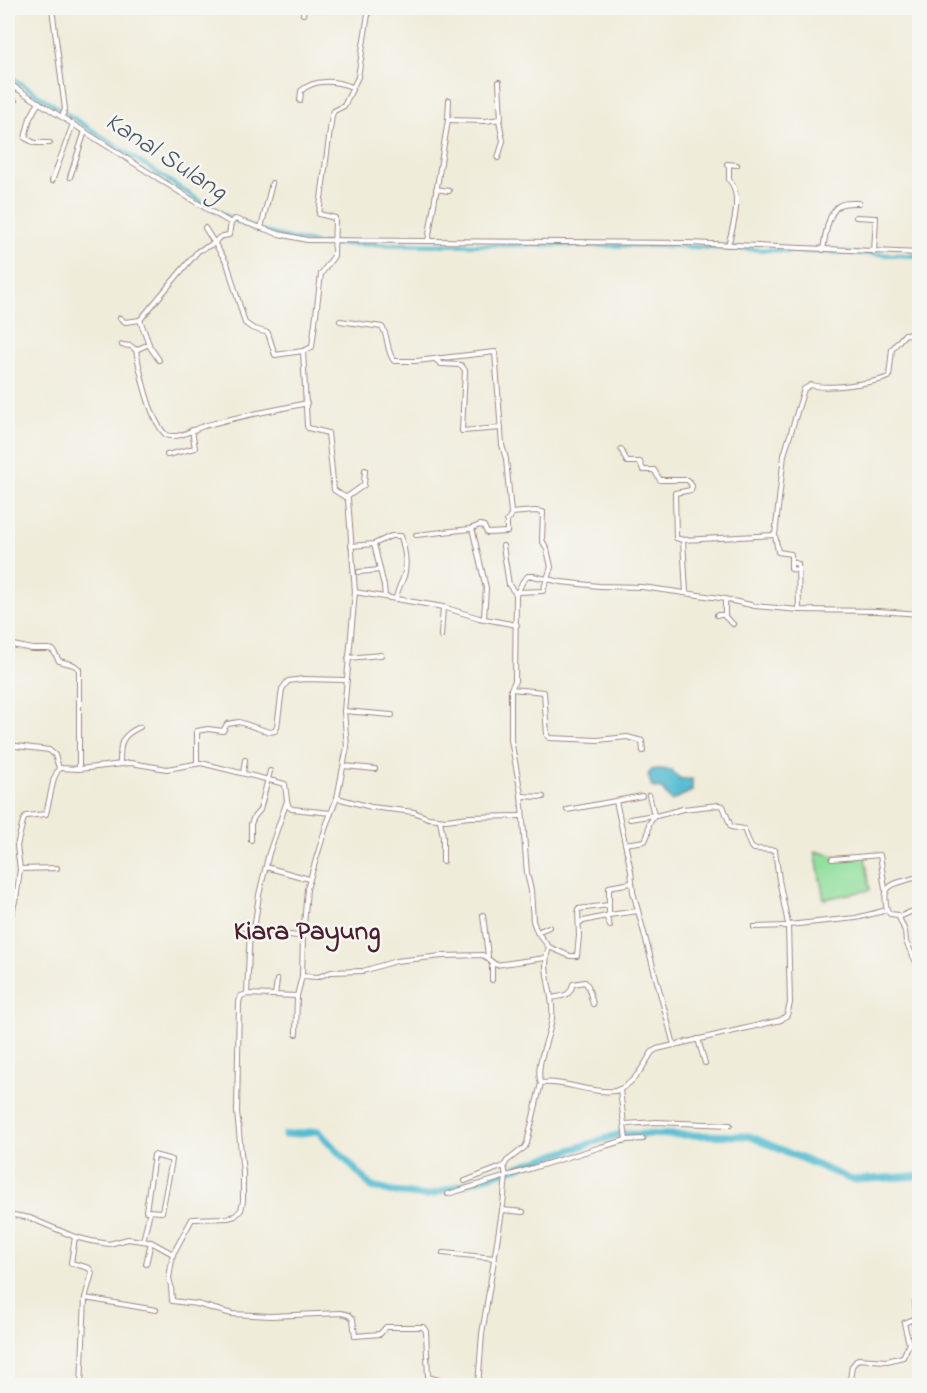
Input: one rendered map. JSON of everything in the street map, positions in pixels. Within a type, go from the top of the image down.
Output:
[{"type":"street","points":[[52,8],[65,109],[62,116]]},
{"type":"street","points":[[303,14],[304,8]]},
{"type":"street","points":[[205,228],[226,263],[245,323],[268,333],[275,355],[303,351],[313,346],[321,274],[333,257],[335,243],[335,218],[319,214],[332,115],[334,111],[343,107],[358,77],[369,8]]},
{"type":"street","points":[[300,101],[301,90],[308,85],[334,81],[352,87]]},
{"type":"street","points":[[8,82],[197,203],[232,221],[237,220],[298,239],[335,243],[428,241],[688,243],[920,253]]},
{"type":"street","points":[[498,158],[503,141],[499,120],[501,118],[499,82]]},
{"type":"street","points":[[15,87],[10,96],[15,101]]},
{"type":"street","points":[[428,241],[448,120],[449,100]]},
{"type":"street","points":[[39,102],[30,118],[25,138],[35,143],[50,143]]},
{"type":"street","points":[[448,120],[499,120]]},
{"type":"street","points":[[52,181],[73,124]]},
{"type":"street","points":[[70,177],[85,132]]},
{"type":"street","points":[[728,245],[735,222],[736,196],[729,180],[727,164],[737,165]]},
{"type":"street","points":[[261,228],[272,183]]},
{"type":"street","points":[[436,189],[450,191]]},
{"type":"street","points":[[823,250],[830,219],[836,208],[840,204],[860,203]]},
{"type":"street","points":[[856,217],[876,218],[874,252]]},
{"type":"street","points":[[120,318],[125,322],[140,320],[198,251],[215,243],[216,239],[229,235],[232,221]]},
{"type":"street","points":[[140,320],[148,344],[159,360]]},
{"type":"street","points":[[340,321],[381,327],[385,332],[389,354],[394,361],[399,362],[495,351],[511,513],[507,521],[506,532],[486,533],[482,525],[416,535]]},
{"type":"street","points":[[799,610],[798,563],[791,562],[791,554],[776,550],[776,535],[784,455],[804,389],[808,386],[834,387],[890,377],[892,350],[905,334],[915,334],[920,331]]},
{"type":"street","points":[[136,350],[148,344]]},
{"type":"street","points":[[122,345],[134,347],[136,350],[151,409],[166,435],[174,437],[230,419],[307,403]]},
{"type":"street","points":[[303,351],[307,427],[326,431],[328,434],[335,492],[347,497]]},
{"type":"street","points":[[440,357],[436,360],[441,364],[461,365],[465,370],[462,431],[501,428]]},
{"type":"street","points":[[167,455],[195,448],[192,430]]},
{"type":"street","points":[[621,449],[627,462],[640,462],[643,470],[654,470],[660,480],[688,480],[692,486],[691,490],[675,493],[676,538],[683,540],[776,535]]},
{"type":"street","points":[[347,497],[364,485],[365,470]]},
{"type":"street","points":[[296,1034],[297,996],[302,976],[303,937],[309,879],[337,798],[347,747],[344,711],[356,572],[351,546],[347,497]]},
{"type":"street","points":[[503,546],[509,585],[517,593],[543,591],[551,567],[547,549],[542,540],[543,512],[511,513]]},
{"type":"street","points":[[472,528],[486,588],[484,618]]},
{"type":"street","points":[[351,546],[374,544],[391,536],[401,536],[405,564],[404,576],[396,599]]},
{"type":"street","points":[[683,540],[686,593]]},
{"type":"street","points":[[374,544],[385,597]]},
{"type":"street","points":[[356,572],[380,570]]},
{"type":"street","points":[[609,905],[578,909],[577,956],[570,956],[549,947],[537,932],[533,921],[521,796],[511,740],[517,593],[528,576],[599,586],[642,586],[755,606],[799,610],[920,614]]},
{"type":"street","points":[[355,592],[443,607],[517,625]]},
{"type":"street","points":[[725,600],[726,619],[733,624]]},
{"type":"street","points":[[441,636],[443,607]]},
{"type":"street","points":[[717,615],[725,615]]},
{"type":"street","points":[[8,644],[53,650],[59,660],[79,669],[77,769]]},
{"type":"street","points":[[348,658],[381,655]]},
{"type":"street","points":[[197,764],[197,731],[208,729],[223,731],[227,724],[239,722],[269,732],[275,730],[282,689],[288,681],[346,680]]},
{"type":"street","points":[[512,689],[544,692],[549,738],[598,740],[627,737],[642,741],[643,751]]},
{"type":"street","points":[[344,711],[392,715]]},
{"type":"street","points":[[120,763],[120,745],[124,736],[140,727]]},
{"type":"street","points":[[8,929],[17,893],[20,868],[17,846],[23,821],[26,816],[46,814],[47,802],[59,768],[55,755],[49,750],[10,745],[11,735]]},
{"type":"street","points":[[243,773],[245,760]]},
{"type":"street","points":[[59,768],[77,769],[131,763],[167,769],[211,764],[285,784],[287,801],[292,809],[331,813]]},
{"type":"street","points":[[344,766],[375,769]]},
{"type":"street","points":[[251,840],[251,824],[260,810],[270,771]]},
{"type":"street","points":[[625,844],[645,841],[654,815],[649,795]]},
{"type":"street","points":[[521,796],[543,797]]},
{"type":"street","points":[[567,810],[642,796]]},
{"type":"street","points":[[337,798],[371,807],[414,812],[440,820],[522,816]]},
{"type":"street","points":[[247,994],[250,929],[257,916],[259,895],[266,867],[287,801]]},
{"type":"street","points":[[616,801],[631,883],[674,1045]]},
{"type":"street","points":[[541,1083],[556,1083],[604,1091],[620,1090],[638,1074],[654,1051],[755,1028],[781,1020],[787,1015],[791,988],[788,925],[775,850],[754,849],[744,829],[731,827],[723,806],[683,809],[630,819]]},
{"type":"street","points":[[440,820],[443,862]]},
{"type":"street","points":[[832,859],[880,855],[887,910],[890,914],[899,917],[915,910],[920,911]]},
{"type":"street","points":[[266,867],[309,879]]},
{"type":"street","points":[[20,868],[57,868]]},
{"type":"street","points":[[885,890],[920,876]]},
{"type":"street","points":[[610,926],[609,887],[631,883]]},
{"type":"street","points":[[8,889],[17,893]]},
{"type":"street","points":[[754,927],[856,918],[887,910]]},
{"type":"street","points":[[579,922],[638,911]]},
{"type":"street","points":[[483,915],[488,957],[492,964],[492,981]]},
{"type":"street","points":[[899,917],[905,931],[906,942],[920,970]]},
{"type":"street","points":[[239,927],[303,937]]},
{"type":"street","points":[[537,932],[549,927]]},
{"type":"street","points":[[478,1386],[482,1334],[502,1210],[505,1167],[507,1161],[525,1148],[527,1143],[541,1083],[539,1071],[553,1016],[545,958],[549,947]]},
{"type":"street","points":[[302,976],[318,977],[331,972],[363,971],[396,961],[425,957],[483,955],[488,957]]},
{"type":"street","points":[[492,964],[545,958]]},
{"type":"street","points":[[274,995],[277,980]]},
{"type":"street","points":[[551,998],[567,995],[573,984],[585,982],[593,1004]]},
{"type":"street","points":[[297,996],[247,994],[241,996],[238,1002],[237,1112],[243,1173],[243,1201],[241,1210],[235,1216],[192,1219],[173,1254],[169,1278],[172,1301],[197,1304],[232,1314],[271,1316],[322,1312],[347,1314],[353,1319],[355,1336],[380,1334],[386,1327],[423,1327],[426,1331],[428,1377],[442,1382],[443,1386]]},
{"type":"street","points":[[698,1040],[705,1063]]},
{"type":"street","points":[[620,1090],[626,1139]]},
{"type":"street","points":[[625,1124],[659,1122],[730,1125]]},
{"type":"street","points":[[448,1194],[506,1174],[626,1139],[643,1140]]},
{"type":"street","points":[[154,1155],[172,1160],[162,1212],[150,1211],[146,1211],[154,1155]]},
{"type":"street","points":[[465,1181],[505,1167]]},
{"type":"street","points":[[502,1210],[523,1212]]},
{"type":"street","points":[[143,1241],[150,1211]]},
{"type":"street","points":[[8,1214],[30,1218],[75,1237],[109,1244],[128,1239],[151,1242],[173,1254]]},
{"type":"street","points":[[75,1237],[71,1263],[89,1268],[92,1273],[85,1298],[81,1386]]},
{"type":"street","points":[[146,1264],[151,1242]]},
{"type":"street","points":[[442,1253],[495,1257]]},
{"type":"street","points":[[85,1298],[156,1310]]},
{"type":"street","points":[[920,1298],[915,1302],[916,1319],[914,1323],[920,1323]]},
{"type":"street","points":[[840,1386],[851,1378],[852,1366],[858,1359],[887,1361],[903,1357],[909,1344],[904,1323],[916,1319]]},
{"type":"green space","points":[[815,851],[843,858],[865,855],[870,890],[824,899]]},
{"type":"water","points":[[652,770],[671,770],[680,778],[692,779],[692,791],[671,801],[662,789],[652,787],[648,775]]},
{"type":"waterway","name":"Kanal Sulang","points":[[8,75],[209,207],[260,230],[315,243]]},
{"type":"waterway","points":[[321,244],[672,246],[920,256]]},
{"type":"waterway","points":[[285,1135],[318,1131],[372,1187],[427,1196],[620,1134],[749,1136],[852,1180],[920,1176]]},
{"type":"district","name":"Kiara Payung","points":[[307,930]]}]
